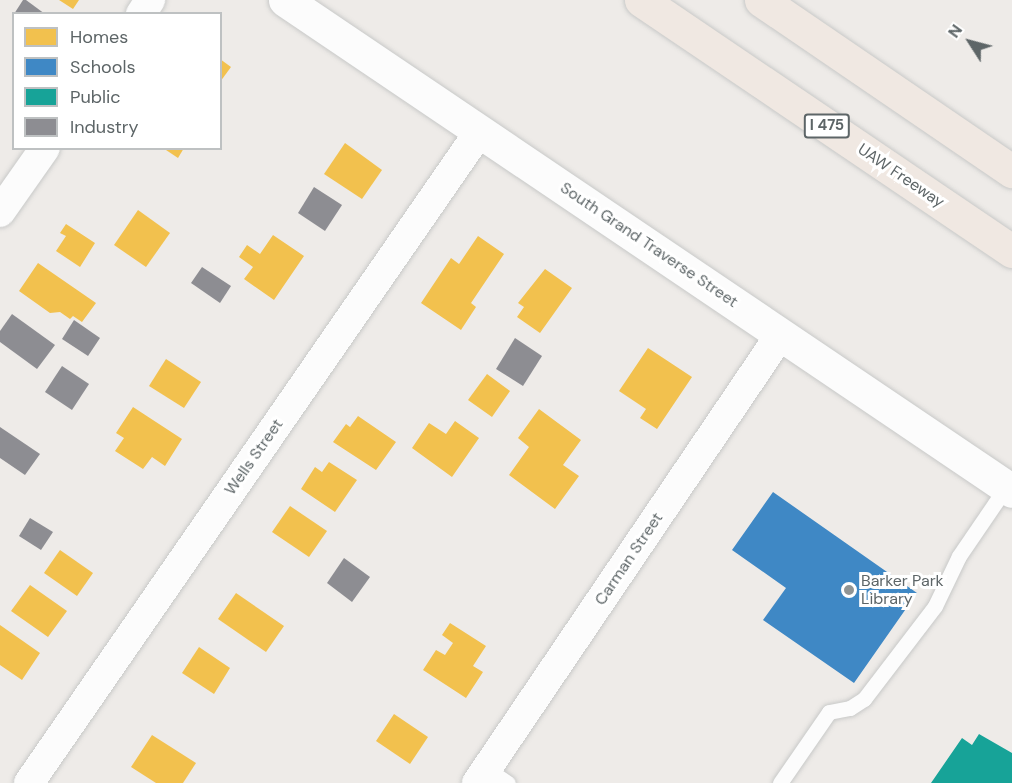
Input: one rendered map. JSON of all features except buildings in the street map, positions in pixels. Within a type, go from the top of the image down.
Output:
[{"type":"highway","name":"UAW Freeway","points":[[641,0],[1012,251]]},
{"type":"highway","points":[[761,0],[1012,171]]},
{"type":"main road","name":"South Grand Traverse Street","points":[[285,0],[1009,489]]},
{"type":"street","name":"Wells Street","points":[[29,783],[480,131]]},
{"type":"street","points":[[0,212],[44,150]]},
{"type":"street","name":"Carman Street","points":[[490,778],[781,334]]},
{"type":"lane","points":[[780,783],[829,712],[850,708],[864,699],[935,606],[959,556],[1009,489]]},
{"type":"place","name":"Barker Park Library","points":[[849,590]]}]
